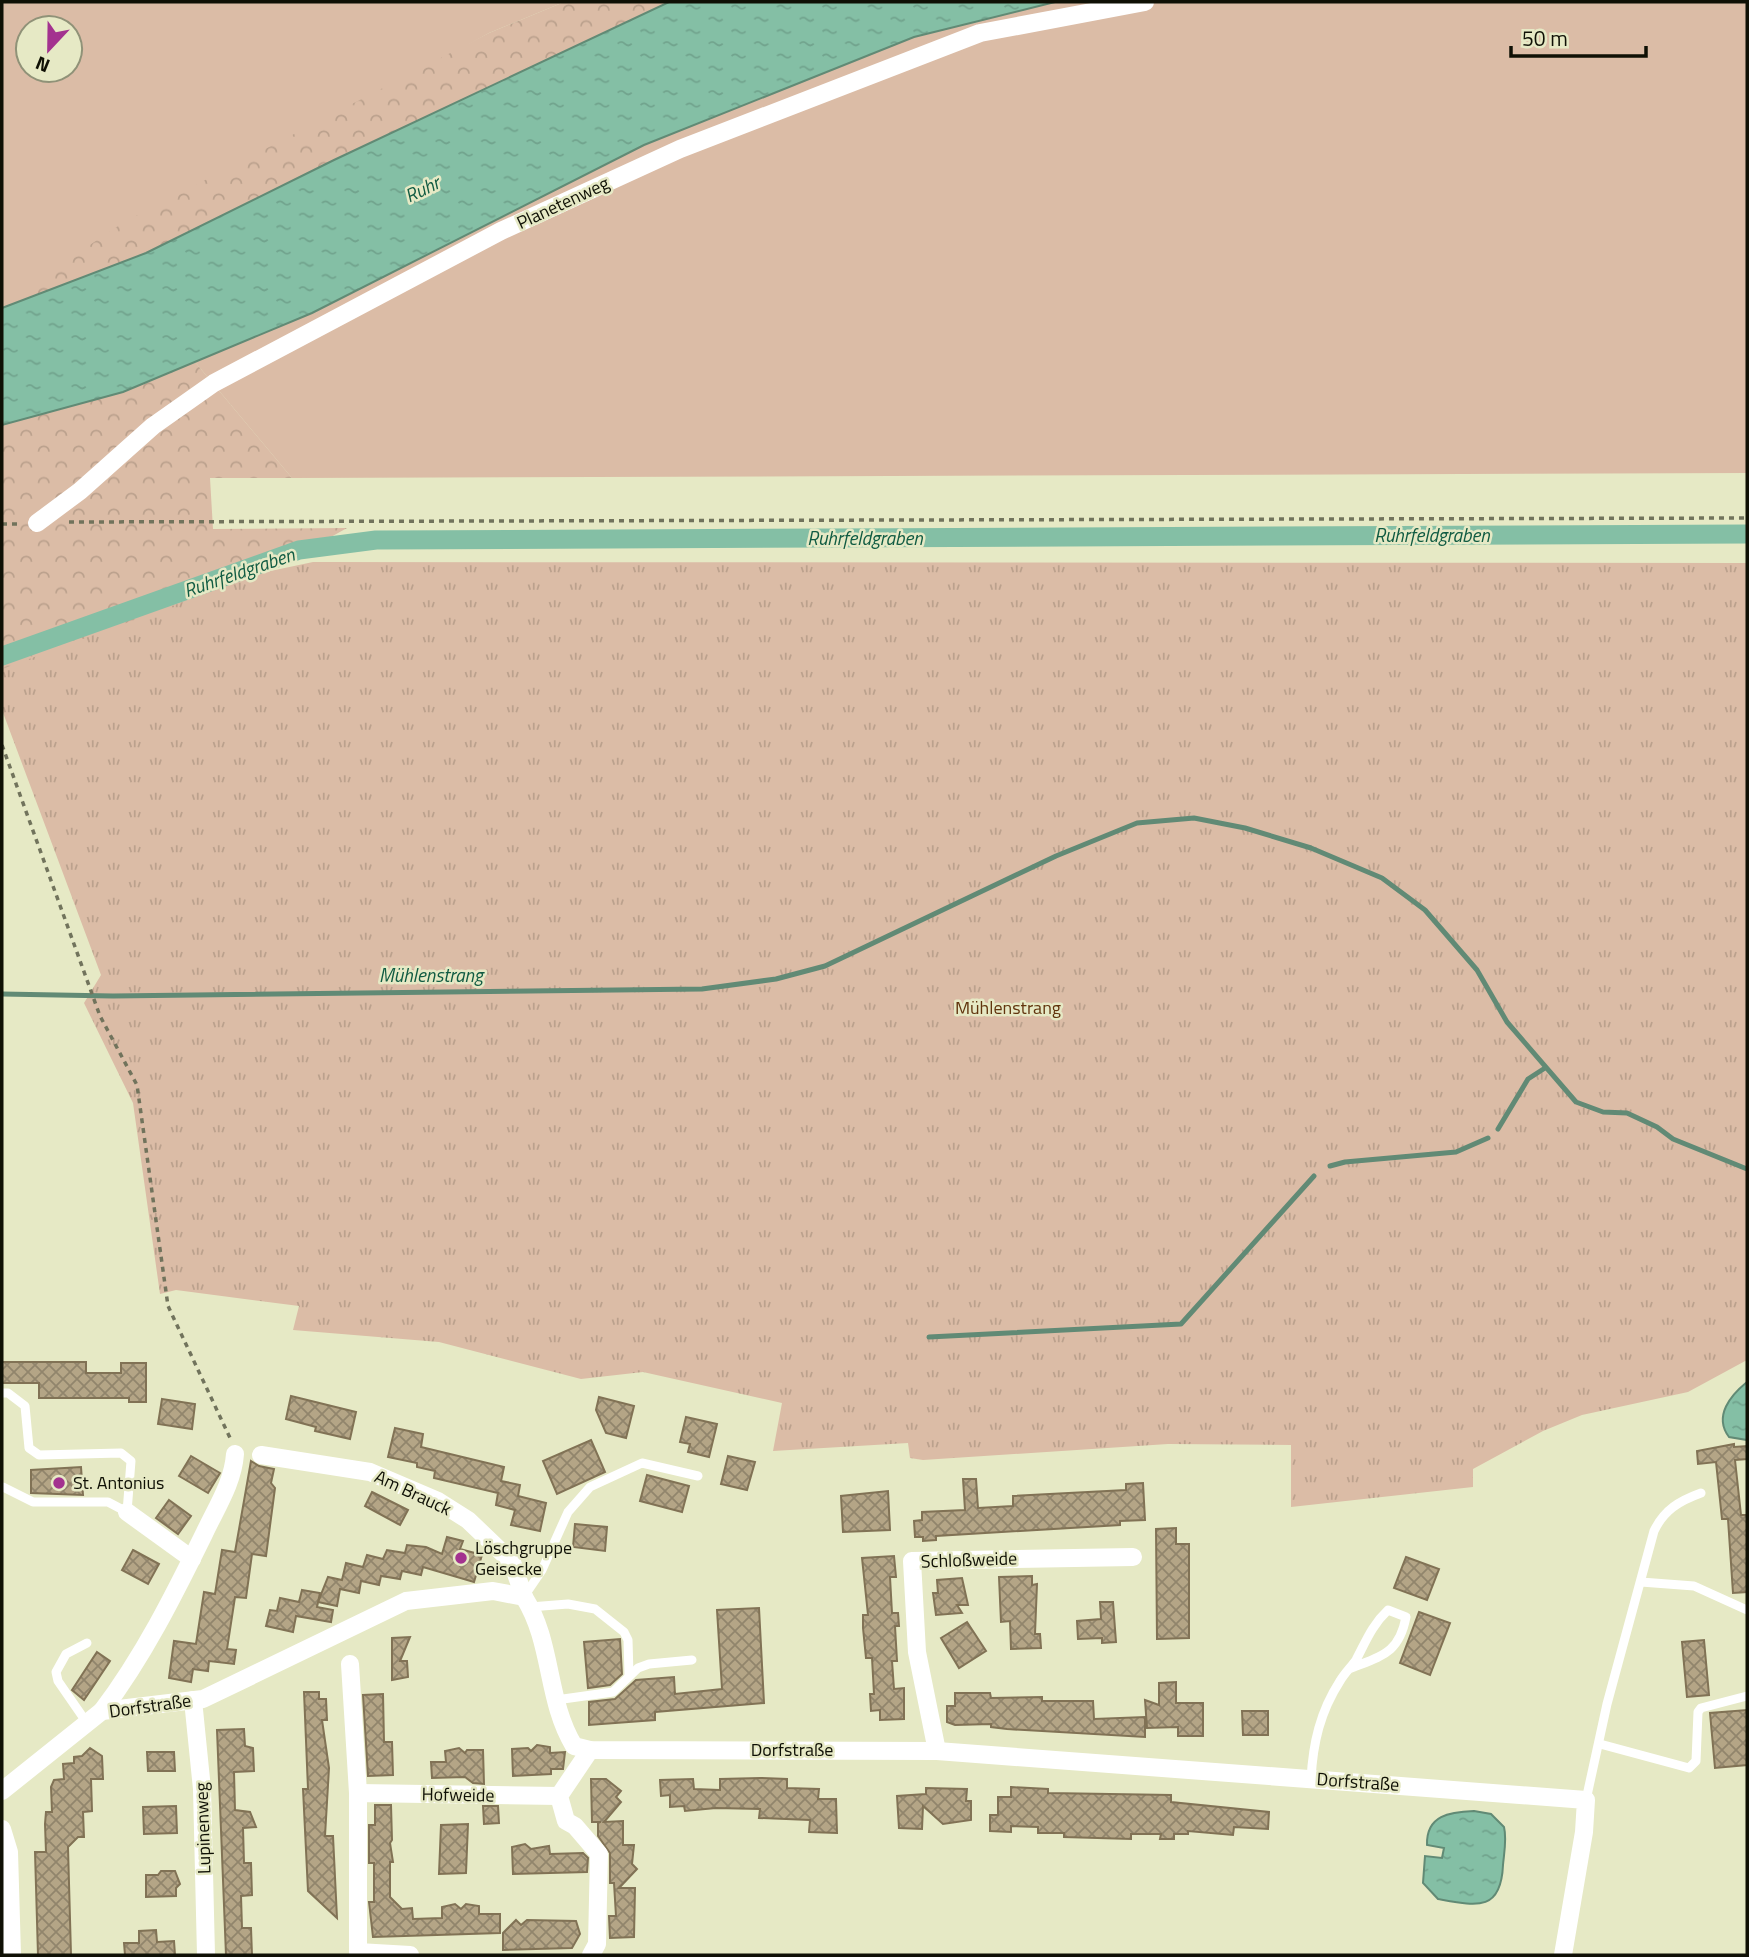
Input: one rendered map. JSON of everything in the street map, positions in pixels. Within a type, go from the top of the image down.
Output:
[{"type":"street","name":"Planetenweg","points":[[37,523],[80,491],[153,426],[214,383],[501,231],[680,149],[980,33],[1145,2]]},
{"type":"street","points":[[102,1711],[130,1674],[192,1559],[230,1482],[235,1454]]},
{"type":"street","name":"Am Brauck","points":[[261,1455],[370,1472],[438,1501],[468,1520],[512,1562],[527,1602]]},
{"type":"street","points":[[127,1512],[192,1559]]},
{"type":"street","name":"Schloßweide","points":[[937,1751],[917,1652],[912,1561],[1133,1557]]},
{"type":"street","name":"Dorfstraße","points":[[2,1791],[102,1711],[193,1700],[406,1601],[493,1591],[527,1602]]},
{"type":"street","points":[[527,1602],[538,1619],[562,1726],[574,1746],[590,1750],[559,1796],[566,1821],[575,1826],[600,1853],[597,1944],[591,1955]]},
{"type":"street","points":[[350,1664],[358,1793],[357,1954],[410,1955]]},
{"type":"street","name":"Lupinenweg","points":[[193,1700],[202,1789],[206,1955]]},
{"type":"street","name":"Dorfstraße","points":[[590,1750],[937,1751],[1586,1800]]},
{"type":"street","name":"Hofweide","points":[[358,1793],[559,1796]]},
{"type":"street","points":[[1563,1955],[1586,1800]]},
{"type":"street","points":[[2,1829],[9,1852],[12,1955]]},
{"type":"lane","points":[[2,1393],[8,1393],[25,1406],[29,1448],[39,1455],[121,1453],[131,1461],[127,1512],[108,1502],[33,1502],[3,1487]]},
{"type":"lane","points":[[629,1675],[624,1632],[595,1609],[568,1604],[527,1602],[568,1512],[590,1487],[642,1462],[698,1476]]},
{"type":"lane","points":[[1586,1800],[1607,1704],[1642,1582],[1649,1547],[1661,1518],[1684,1500],[1701,1493]]},
{"type":"lane","points":[[1642,1582],[1694,1586],[1747,1610]]},
{"type":"lane","points":[[1311,1779],[1319,1720],[1373,1624],[1388,1610],[1406,1617],[1402,1637],[1389,1652],[1349,1669]]},
{"type":"lane","points":[[87,1723],[58,1681],[56,1672],[66,1654],[88,1643]]},
{"type":"lane","points":[[556,1700],[613,1692],[629,1675],[649,1664],[692,1660]]},
{"type":"lane","points":[[1600,1744],[1689,1768],[1696,1761],[1698,1712],[1702,1708],[1747,1696]]},
{"type":"path","points":[[2,524],[89,521],[1747,518]]},
{"type":"path","points":[[2,745],[100,1016],[137,1085],[168,1306],[225,1422],[235,1454]]},
{"type":"green space","points":[[2,2],[564,2],[489,33],[2,304]]},
{"type":"green space","points":[[564,2],[669,2],[334,160],[146,253],[2,308],[2,304],[124,222],[489,33]]},
{"type":"green space","points":[[1055,2],[1747,2],[1747,473],[292,478],[195,362],[312,313],[644,145],[914,37]]},
{"type":"green space","points":[[195,362],[292,478],[210,478],[213,529],[347,528],[290,560],[2,700],[2,425],[123,392]]},
{"type":"green space","name":"Mühlenstrang","points":[[313,562],[1747,563],[1747,1360],[1688,1392],[1582,1415],[1543,1431],[1473,1469],[1473,1487],[1291,1507],[1291,1445],[1168,1444],[923,1460],[910,1458],[908,1443],[773,1451],[782,1403],[643,1372],[581,1379],[439,1342],[293,1330],[299,1306],[176,1290],[160,1294],[133,1103],[84,1003],[101,975],[2,710],[2,669],[261,573]]},
{"type":"water","name":"Ruhr","points":[[669,2],[1055,2],[914,37],[644,145],[312,313],[123,392],[2,425],[2,308],[146,253],[334,160]]},
{"type":"water","points":[[1747,1382],[1747,1440],[1729,1437],[1723,1414],[1735,1393]]},
{"type":"water","points":[[1474,1811],[1491,1814],[1504,1827],[1505,1851],[1497,1891],[1492,1898],[1475,1904],[1438,1899],[1423,1883],[1425,1856],[1442,1858],[1444,1848],[1427,1845],[1431,1827],[1435,1821],[1448,1814]]},
{"type":"building","points":[[2,1362],[86,1362],[86,1373],[121,1373],[121,1363],[146,1363],[146,1402],[129,1402],[129,1398],[39,1398],[39,1383],[2,1383]]},
{"type":"building","points":[[291,1396],[356,1412],[350,1439],[315,1431],[316,1427],[286,1419]]},
{"type":"building","points":[[599,1397],[634,1406],[626,1438],[606,1433],[596,1410]]},
{"type":"building","points":[[162,1399],[195,1404],[192,1429],[158,1424]]},
{"type":"building","points":[[686,1417],[717,1424],[709,1457],[688,1452],[690,1444],[680,1442]]},
{"type":"building","points":[[395,1428],[423,1434],[421,1447],[504,1467],[501,1481],[520,1485],[518,1496],[546,1503],[540,1531],[511,1525],[515,1510],[496,1505],[498,1493],[434,1478],[435,1471],[417,1467],[417,1463],[388,1457]]},
{"type":"building","points":[[591,1440],[605,1472],[557,1494],[543,1461]]},
{"type":"building","points":[[1734,1444],[1734,1447],[1747,1446],[1747,1459],[1735,1460],[1741,1515],[1747,1515],[1747,1592],[1733,1593],[1728,1519],[1722,1519],[1716,1462],[1698,1464],[1697,1451]]},
{"type":"building","points":[[191,1456],[220,1473],[208,1493],[179,1476]]},
{"type":"building","points":[[728,1456],[755,1462],[747,1490],[721,1484]]},
{"type":"building","points":[[251,1461],[274,1469],[271,1483],[275,1488],[266,1556],[252,1554],[246,1598],[235,1597],[227,1649],[236,1650],[234,1664],[209,1661],[208,1671],[193,1669],[191,1682],[169,1678],[174,1641],[196,1644],[204,1592],[215,1594],[222,1550],[235,1552]]},
{"type":"building","name":"St. Antonius","points":[[81,1467],[83,1495],[31,1493],[31,1470]]},
{"type":"building","points":[[647,1475],[689,1486],[682,1512],[640,1501]]},
{"type":"building","points":[[963,1479],[976,1479],[978,1508],[1013,1506],[1013,1496],[1126,1490],[1126,1484],[1143,1483],[1145,1520],[1120,1521],[1120,1525],[936,1536],[936,1540],[923,1541],[923,1537],[915,1537],[914,1521],[922,1520],[922,1512],[965,1510]]},
{"type":"building","points":[[888,1491],[890,1530],[843,1532],[841,1496]]},
{"type":"building","points":[[372,1492],[408,1510],[400,1525],[365,1506]]},
{"type":"building","points":[[169,1500],[191,1516],[178,1534],[156,1518]]},
{"type":"building","points":[[575,1524],[607,1527],[605,1551],[573,1547]]},
{"type":"building","points":[[1176,1528],[1176,1544],[1189,1544],[1189,1638],[1157,1639],[1156,1529]]},
{"type":"building","points":[[447,1537],[463,1541],[460,1549],[482,1555],[474,1582],[423,1567],[421,1575],[402,1571],[400,1579],[381,1576],[379,1585],[361,1581],[359,1593],[340,1589],[337,1606],[318,1602],[328,1577],[342,1580],[346,1563],[363,1567],[367,1555],[383,1559],[387,1550],[405,1553],[407,1545],[426,1547],[442,1554]]},
{"type":"building","points":[[133,1550],[159,1564],[148,1584],[122,1570]]},
{"type":"building","points":[[894,1556],[896,1577],[890,1577],[892,1613],[898,1613],[899,1626],[895,1626],[897,1661],[892,1661],[894,1689],[904,1688],[904,1719],[880,1720],[880,1710],[871,1711],[870,1694],[874,1694],[872,1658],[866,1658],[863,1628],[863,1615],[868,1615],[862,1558]]},
{"type":"building","points":[[1406,1557],[1439,1569],[1427,1600],[1394,1588]]},
{"type":"building","points":[[1032,1576],[1032,1585],[1037,1584],[1035,1634],[1040,1634],[1041,1648],[1011,1649],[1010,1621],[1001,1622],[999,1577]]},
{"type":"building","points":[[962,1578],[968,1605],[957,1605],[962,1613],[936,1615],[933,1593],[938,1593],[937,1580]]},
{"type":"building","points":[[302,1590],[320,1593],[317,1607],[333,1610],[331,1622],[296,1616],[293,1632],[266,1626],[270,1610],[277,1611],[280,1598],[299,1602]]},
{"type":"building","points":[[1100,1602],[1113,1602],[1116,1642],[1102,1643],[1102,1638],[1078,1639],[1077,1621],[1101,1619]]},
{"type":"building","points":[[759,1608],[764,1703],[655,1712],[655,1720],[589,1725],[589,1702],[615,1699],[636,1680],[674,1677],[675,1694],[722,1689],[717,1610]]},
{"type":"building","points":[[1419,1612],[1450,1623],[1430,1675],[1400,1663]]},
{"type":"building","points":[[967,1622],[986,1651],[959,1668],[941,1638]]},
{"type":"building","points":[[410,1637],[400,1661],[407,1661],[408,1677],[392,1680],[392,1638]]},
{"type":"building","points":[[620,1639],[622,1674],[610,1685],[588,1688],[584,1642]]},
{"type":"building","points":[[1704,1640],[1709,1695],[1687,1697],[1682,1642]]},
{"type":"building","points":[[97,1652],[110,1661],[84,1700],[72,1690]]},
{"type":"building","points":[[1176,1682],[1176,1703],[1203,1703],[1203,1736],[1178,1736],[1178,1727],[1147,1728],[1145,1700],[1159,1705],[1159,1683]]},
{"type":"building","points":[[304,1692],[319,1692],[319,1699],[326,1699],[327,1720],[322,1720],[329,1768],[325,1836],[333,1836],[337,1918],[308,1891],[303,1789],[308,1789]]},
{"type":"building","points":[[955,1693],[990,1693],[991,1698],[1042,1697],[1042,1701],[1093,1701],[1094,1719],[1145,1717],[1145,1737],[1007,1729],[991,1727],[991,1724],[955,1725],[947,1722],[947,1706],[955,1706]]},
{"type":"building","points":[[383,1694],[384,1742],[392,1742],[393,1775],[368,1776],[363,1695]]},
{"type":"building","points":[[1747,1710],[1747,1765],[1715,1768],[1710,1713]]},
{"type":"building","points":[[1242,1711],[1268,1711],[1268,1735],[1243,1735]]},
{"type":"building","points":[[244,1729],[245,1746],[253,1748],[254,1771],[234,1772],[235,1810],[250,1812],[256,1827],[243,1828],[244,1863],[251,1863],[252,1895],[241,1896],[242,1928],[251,1928],[252,1955],[226,1955],[217,1730]]},
{"type":"building","points":[[537,1745],[550,1747],[550,1753],[565,1752],[563,1769],[551,1769],[551,1774],[513,1776],[512,1749],[528,1748],[531,1751]]},
{"type":"building","points":[[90,1748],[102,1756],[103,1779],[91,1779],[92,1811],[83,1812],[84,1837],[78,1837],[68,1847],[71,1955],[38,1955],[35,1852],[46,1852],[45,1824],[46,1812],[52,1812],[51,1787],[54,1780],[64,1779],[63,1764],[74,1763],[74,1757],[82,1756]]},
{"type":"building","points":[[459,1748],[465,1753],[467,1750],[483,1750],[484,1784],[473,1783],[465,1777],[432,1778],[431,1762],[446,1762],[445,1751]]},
{"type":"building","points":[[147,1752],[174,1752],[175,1771],[148,1771]]},
{"type":"building","points":[[591,1779],[606,1779],[621,1791],[616,1797],[621,1802],[604,1822],[623,1821],[623,1845],[634,1845],[632,1864],[637,1869],[619,1888],[635,1888],[634,1937],[610,1938],[609,1916],[616,1916],[614,1883],[610,1883],[610,1853],[598,1836],[598,1822],[592,1822]]},
{"type":"building","points":[[693,1779],[694,1789],[720,1790],[720,1779],[787,1779],[787,1788],[819,1789],[818,1799],[836,1799],[837,1833],[809,1832],[810,1820],[759,1818],[760,1809],[716,1808],[685,1811],[684,1806],[670,1807],[670,1795],[661,1796],[660,1780]]},
{"type":"building","points":[[1011,1787],[1048,1789],[1048,1793],[1171,1795],[1171,1802],[1269,1812],[1268,1829],[1234,1827],[1233,1835],[1188,1831],[1188,1834],[1174,1834],[1174,1839],[1160,1839],[1161,1834],[1131,1834],[1131,1839],[1064,1837],[1064,1833],[1038,1833],[1038,1827],[1011,1826],[1011,1832],[990,1831],[990,1815],[998,1815],[998,1797],[1011,1797]]},
{"type":"building","points":[[926,1788],[967,1789],[966,1801],[971,1801],[971,1820],[943,1824],[923,1806],[922,1829],[899,1828],[897,1796],[926,1794]]},
{"type":"building","points":[[375,1805],[391,1805],[390,1843],[393,1862],[390,1862],[390,1897],[402,1909],[412,1908],[413,1919],[442,1918],[442,1907],[455,1904],[461,1909],[466,1904],[479,1906],[479,1914],[500,1914],[500,1933],[373,1937],[369,1902],[374,1902],[374,1863],[369,1863],[369,1825],[375,1825]]},
{"type":"building","points":[[176,1806],[177,1833],[144,1834],[143,1807]]},
{"type":"building","points":[[483,1806],[498,1806],[499,1823],[484,1824]]},
{"type":"building","points":[[468,1824],[466,1873],[439,1874],[441,1825]]},
{"type":"building","points":[[525,1844],[531,1849],[549,1846],[550,1854],[583,1853],[588,1858],[587,1872],[513,1874],[512,1847]]},
{"type":"building","points":[[161,1871],[175,1871],[180,1884],[176,1888],[176,1896],[146,1897],[146,1875],[158,1875]]},
{"type":"building","points":[[516,1920],[521,1925],[527,1920],[576,1921],[580,1934],[572,1948],[503,1950],[503,1933]]},
{"type":"building","points":[[156,1930],[157,1942],[174,1941],[175,1955],[125,1955],[124,1943],[139,1943],[139,1931]]},
{"type":"waterway","name":"Ruhrfeldgraben","points":[[2,656],[299,550],[376,540],[1747,534]]},
{"type":"waterway","name":"Mühlenstrang","points":[[2,994],[113,996],[702,989],[776,979],[825,966],[1056,856],[1137,823],[1194,818],[1245,828],[1311,848],[1382,878],[1425,910],[1477,970],[1507,1022],[1576,1102],[1603,1112],[1627,1113],[1657,1127],[1673,1139],[1747,1169]]},
{"type":"waterway","points":[[1498,1129],[1528,1079],[1545,1068]]},
{"type":"waterway","points":[[1330,1166],[1345,1162],[1456,1152],[1488,1138]]},
{"type":"waterway","points":[[929,1337],[1181,1324],[1314,1176]]},
{"type":"place","name":"St. Antonius","points":[[59,1483]]},
{"type":"place","name":"Löschgruppe Geisecke","points":[[461,1558]]}]
